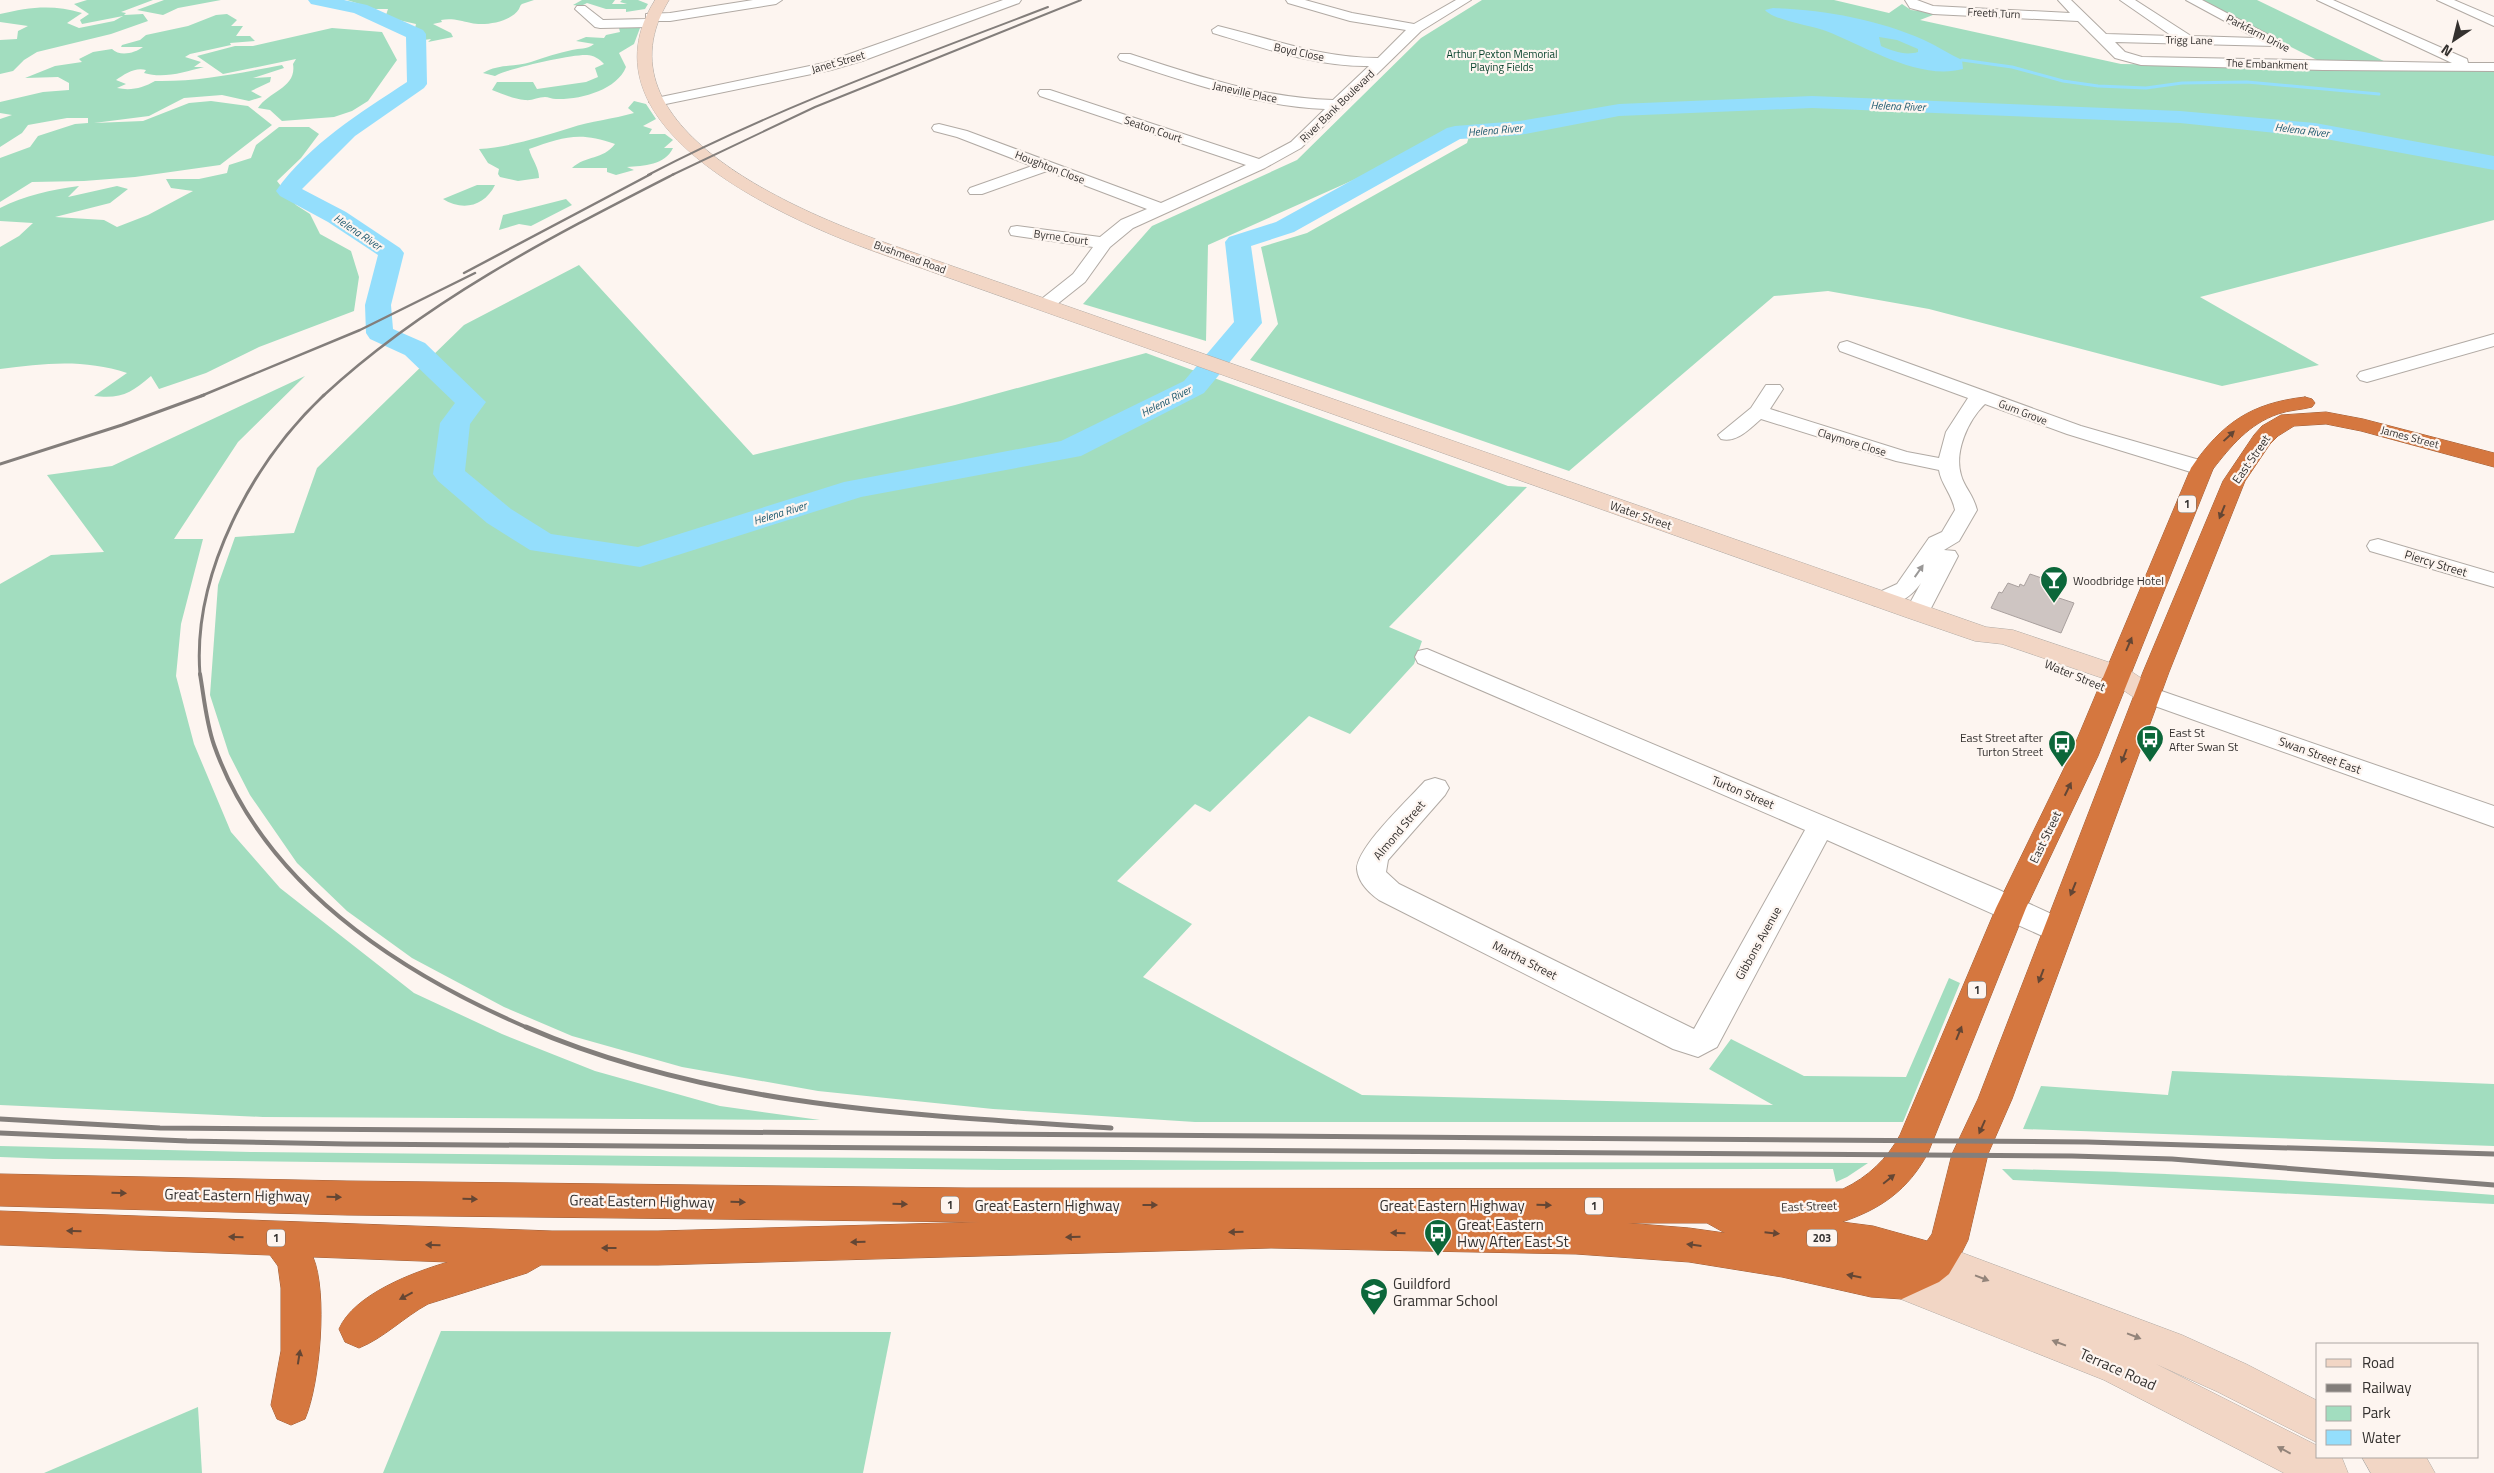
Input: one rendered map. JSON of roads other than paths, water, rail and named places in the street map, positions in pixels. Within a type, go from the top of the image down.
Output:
[{"type":"highway","name":"East Street","points":[[1711,1208],[1838,1207],[1875,1190],[1894,1176],[1915,1142],[2010,908],[2084,756],[2202,468],[2221,443],[2244,422],[2262,410],[2282,405],[2299,404],[2332,412]]},
{"type":"highway","name":"East Street","points":[[1902,1281],[1936,1261],[1952,1233],[1970,1154],[1998,1091],[2147,694],[2234,481],[2262,440],[2280,424],[2299,418],[2332,412]]},
{"type":"highway","name":"James Street","points":[[2332,412],[2402,419],[2494,443]]},
{"type":"highway","name":"James Street","points":[[2332,412],[2363,425],[2494,460]]},
{"type":"highway","name":"Great Eastern Highway","points":[[0,1190],[347,1198],[966,1205],[1478,1204],[1711,1208],[1758,1231],[1873,1243],[1936,1261]]},
{"type":"highway","name":"1","points":[[0,1228],[552,1248],[1008,1239],[1271,1231],[1551,1236],[1690,1244],[1782,1259],[1871,1279],[1902,1281]]},
{"type":"highway","points":[[280,1239],[296,1260],[300,1288],[301,1350],[291,1405]]},
{"type":"highway","points":[[359,1330],[400,1299],[420,1289],[552,1248]]},
{"type":"main road","name":"Bushmead Road","points":[[662,0],[650,20],[643,41],[643,67],[656,102],[676,131],[689,144],[749,185],[792,210],[887,249],[1299,394]]},
{"type":"main road","name":"Water Street","points":[[1299,394],[1984,635],[1999,645],[2147,694]]},
{"type":"main road","name":"203","points":[[1936,1261],[2168,1349],[2232,1378],[2316,1422]]},
{"type":"main road","name":"Terrace Road","points":[[1902,1281],[2117,1366],[2327,1473]]},
{"type":"main road","points":[[2385,1458],[2414,1473]]},
{"type":"street","points":[[581,9],[600,24],[650,20],[776,0]]},
{"type":"street","name":"Janet Street","points":[[656,102],[826,67],[1015,0]]},
{"type":"street","points":[[1292,0],[1350,17],[1416,28]]},
{"type":"street","name":"River Bank Boulevard","points":[[1046,305],[1079,278],[1104,243],[1127,224],[1260,165],[1296,146],[1416,28],[1465,0]]},
{"type":"street","name":"Freeth Turn","points":[[1911,0],[1914,6],[1933,10],[2081,17]]},
{"type":"street","points":[[1986,0],[1996,13]]},
{"type":"street","name":"The Embankment","points":[[2064,0],[2120,55],[2141,61],[2323,66],[2494,67]]},
{"type":"street","points":[[2126,0],[2189,40]]},
{"type":"street","name":"Parkfarm Drive","points":[[2192,0],[2323,66]]},
{"type":"street","points":[[2323,0],[2472,67]]},
{"type":"street","points":[[2442,0],[2494,22]]},
{"type":"street","name":"Boyd Close","points":[[1218,30],[1292,52],[1361,63],[1381,62]]},
{"type":"street","name":"Trigg Lane","points":[[2102,38],[2189,40],[2283,46]]},
{"type":"street","name":"Janeville Place","points":[[1125,57],[1228,90],[1315,105],[1339,105]]},
{"type":"street","name":"Seaton Court","points":[[1045,93],[1260,165]]},
{"type":"street","name":"Houghton Close","points":[[939,128],[962,134],[1160,208]]},
{"type":"street","points":[[976,191],[1046,166]]},
{"type":"street","name":"Byrne Court","points":[[1017,231],[1104,243]]},
{"type":"street","points":[[2367,376],[2494,340]]},
{"type":"street","name":"Gum Grove","points":[[1847,347],[2074,430],[2202,468]]},
{"type":"street","points":[[1728,435],[1758,412],[1773,389]]},
{"type":"street","points":[[1881,600],[1905,589],[1937,543],[1951,536],[1966,510],[1962,495],[1951,478],[1948,466],[1960,422],[1969,408],[1982,396]]},
{"type":"street","name":"Claymore Close","points":[[1758,412],[1903,457],[1948,466]]},
{"type":"street","points":[[1917,612],[1952,546],[1951,536]]},
{"type":"street","name":"Piercy Street","points":[[2378,546],[2494,580]]},
{"type":"street","name":"Turton Street","points":[[1427,657],[1822,826],[2058,930]]},
{"type":"street","name":"Swan Street East","points":[[2147,694],[2494,817]]},
{"type":"street","name":"Almond Street","points":[[1371,874],[1371,864],[1374,855],[1434,788]]},
{"type":"street","name":"Gibbons Avenue","points":[[1684,1040],[1698,1044],[1706,1038],[1822,826]]},
{"type":"street","name":"Martha Street","points":[[1371,874],[1377,883],[1389,892],[1684,1040]]},
{"type":"water","points":[[1773,8],[1831,13],[1888,26],[1924,40],[1962,60],[1963,69],[1946,71],[1911,66],[1875,53],[1826,31],[1776,17],[1765,10]],"holes":[[[1879,37],[1897,40],[1918,49],[1918,52],[1904,53],[1890,50],[1881,46]]]},
{"type":"waterway","name":"Helena River","points":[[317,0],[360,9],[416,34],[417,84],[347,131],[299,177],[288,191],[337,217],[391,253],[378,305],[380,333],[415,349],[471,402],[455,423],[449,474],[499,516],[542,543],[640,557],[855,489],[1070,449],[1194,387],[1248,323],[1238,242],[1285,227],[1455,133],[1520,128],[1619,110],[1812,102],[2180,117],[2315,130],[2494,163]]},
{"type":"waterway","points":[[1962,60],[2012,67],[2063,81],[2098,86],[2146,88],[2182,83],[2247,82],[2379,94]]},
{"type":"railway","points":[[673,175],[815,107],[1081,0]]},
{"type":"railway","points":[[648,175],[795,106],[1048,7]]},
{"type":"railway","points":[[464,273],[651,174]]},
{"type":"railway","points":[[323,396],[362,362],[446,301],[536,247],[673,175]]},
{"type":"railway","points":[[201,396],[360,330],[475,273]]},
{"type":"railway","points":[[0,464],[122,425],[204,395]]},
{"type":"railway","points":[[200,674],[200,637],[206,598],[217,560],[232,523],[251,487],[273,453],[298,422],[323,396]]},
{"type":"railway","points":[[200,674],[211,736],[236,795],[265,840],[301,881],[341,918],[384,950],[431,980],[528,1028]]},
{"type":"railway","points":[[526,1027],[596,1054],[667,1075],[740,1091],[813,1103],[887,1111],[1111,1128]]},
{"type":"railway","points":[[0,1119],[160,1128],[2087,1142],[2494,1154]]},
{"type":"railway","points":[[0,1133],[187,1141],[347,1144],[2072,1156],[2172,1159],[2494,1185]]},
{"type":"place","name":"Woodbridge Hotel","points":[[2054,604]]},
{"type":"place","name":"East St After Swan St","points":[[2150,763]]},
{"type":"place","name":"East Street after Turton Street","points":[[2062,768]]},
{"type":"place","name":"Great Eastern Hwy After East St","points":[[1438,1257]]},
{"type":"place","name":"Guildford Grammar School","points":[[1374,1316]]},
{"type":"park label","name":"Arthur Pexton Memorial Playing Fields","points":[[1502,60]]}]
